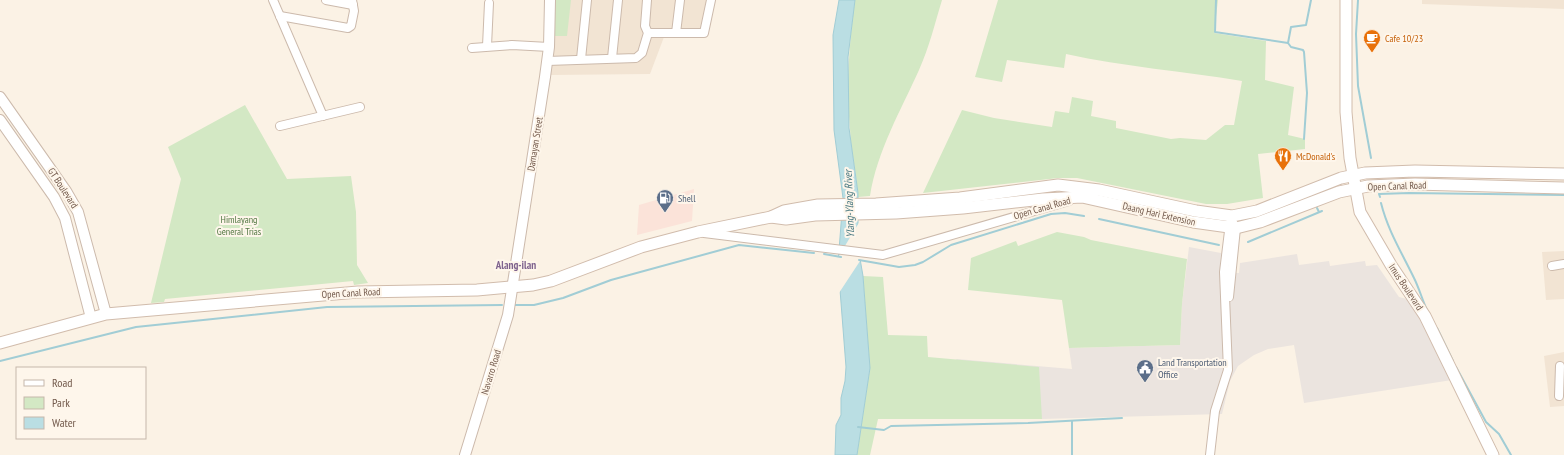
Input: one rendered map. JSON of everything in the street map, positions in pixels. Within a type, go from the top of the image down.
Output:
[{"type":"main road","name":"Imus Boulevard","points":[[1339,0],[1338,82],[1346,112]]},
{"type":"main road","name":"Imus Boulevard","points":[[1346,0],[1346,112],[1353,175],[1360,212],[1391,265],[1425,316],[1492,455]]},
{"type":"main road","name":"Open Canal Road","points":[[876,209],[1058,185],[1100,190],[1196,211],[1232,216],[1257,211],[1329,182],[1353,175],[1415,171],[1564,174]]},
{"type":"main road","name":"Open Canal Road","points":[[1232,228],[1260,222],[1339,192],[1355,188],[1415,184],[1564,188]]},
{"type":"main road","name":"Open Canal Road","points":[[0,343],[106,314],[358,292],[472,290],[512,288],[543,283],[641,247],[698,232],[771,217],[784,211],[963,208],[1043,198],[1082,197]]},
{"type":"main road","name":"Daang Hari Extension","points":[[1082,197],[1232,228]]},
{"type":"street","points":[[273,0],[323,116]]},
{"type":"street","points":[[280,16],[348,28],[351,26],[354,11],[352,2],[326,0]]},
{"type":"street","name":"Damayan Street","points":[[512,288],[547,61],[550,0]]},
{"type":"street","points":[[581,59],[587,0]]},
{"type":"street","points":[[612,58],[618,0]]},
{"type":"street","points":[[547,61],[636,58],[642,53],[648,33],[645,26],[647,0]]},
{"type":"street","points":[[676,33],[680,0]]},
{"type":"street","points":[[648,33],[704,33],[711,0]]},
{"type":"street","points":[[488,46],[489,3]]},
{"type":"street","points":[[472,48],[523,45],[548,47]]},
{"type":"street","name":"GT Boulevard","points":[[0,97],[66,191],[78,212],[106,314]]},
{"type":"street","points":[[280,126],[360,107]]},
{"type":"street","name":"GT Boulevard","points":[[0,120],[54,197],[65,218],[91,318]]},
{"type":"street","name":"Open Canal Road","points":[[698,232],[873,255],[883,255],[1082,197]]},
{"type":"street","points":[[1210,455],[1215,411],[1228,370],[1226,320],[1232,216]]},
{"type":"street","points":[[1552,266],[1564,264]]},
{"type":"street","name":"Navarro Road","points":[[465,455],[504,329],[512,288]]},
{"type":"street","points":[[1552,370],[1562,366],[1559,396]]},
{"type":"shaded area","points":[[554,0],[714,0],[707,36],[664,37],[650,74],[550,75]]},
{"type":"shaded area","points":[[1422,0],[1564,0],[1564,9],[1422,4]]},
{"type":"shaded area","name":"Shell","points":[[694,189],[692,221],[637,235],[639,205]]},
{"type":"shaded area","points":[[1189,247],[1221,253],[1220,272],[1239,273],[1240,263],[1297,254],[1299,265],[1329,261],[1330,266],[1365,261],[1366,266],[1377,265],[1399,297],[1411,300],[1452,380],[1304,403],[1294,345],[1268,349],[1254,355],[1238,366],[1230,381],[1222,414],[1042,419],[878,419],[957,359],[1072,369],[1069,348],[1180,345],[1182,304]]},
{"type":"shaded area","points":[[1564,251],[1564,299],[1546,300],[1542,252]]},
{"type":"shaded area","points":[[1564,352],[1564,406],[1550,407],[1544,356]]},
{"type":"green space","points":[[554,0],[571,0],[567,36],[552,36]]},
{"type":"green space","points":[[855,0],[942,0],[923,62],[897,116],[878,163],[870,196],[858,197],[848,97],[851,32]]},
{"type":"green space","points":[[998,0],[1218,0],[1214,33],[1266,41],[1265,80],[1294,87],[1288,135],[1305,139],[1305,149],[1258,154],[1263,198],[1227,204],[1206,204],[1077,178],[1058,178],[923,193],[962,110],[994,118],[1052,127],[1055,111],[1069,113],[1072,97],[1093,101],[1091,116],[1116,121],[1116,128],[1171,139],[1180,138],[1206,140],[1225,125],[1234,125],[1242,81],[1110,62],[1066,54],[1064,68],[1007,60],[1002,82],[975,77]]},
{"type":"green space","name":"Himlayang General Trias","points":[[245,105],[287,179],[351,176],[356,212],[357,265],[368,283],[354,285],[353,281],[165,299],[164,302],[151,303],[181,179],[168,147]]},
{"type":"green space","points":[[1057,232],[1187,259],[1182,304],[1180,345],[1069,348],[1062,300],[968,290],[971,258],[1016,241],[1018,246]]},
{"type":"green space","points":[[863,276],[883,277],[888,335],[927,336],[928,357],[1039,367],[1042,419],[878,419],[870,455],[857,455],[870,368]]},
{"type":"water","name":"Ylang-Ylang River","points":[[839,0],[855,0],[848,57],[849,128],[858,193],[858,247],[863,276],[870,368],[857,455],[835,455],[836,425],[841,415],[841,398],[845,381],[846,367],[838,264],[843,198],[834,130],[833,35]]},
{"type":"pier","points":[[860,221],[860,246],[862,258],[837,296],[837,259]]},
{"type":"waterway","points":[[1216,0],[1215,32],[1288,43]]},
{"type":"waterway","points":[[1304,139],[1307,93],[1304,52],[1303,50],[1291,47],[1288,43],[1291,27],[1306,25],[1311,0]]},
{"type":"waterway","points":[[1358,0],[1356,34],[1358,86],[1371,158]]},
{"type":"waterway","points":[[1380,197],[1379,194],[1409,193],[1564,195]]},
{"type":"waterway","points":[[1381,203],[1391,232],[1416,282],[1427,310]]},
{"type":"waterway","points":[[1317,208],[1319,212]]},
{"type":"waterway","points":[[1248,242],[1322,211]]},
{"type":"waterway","points":[[859,260],[899,267],[915,265],[923,262],[951,245],[1051,214],[1065,213],[1084,216]]},
{"type":"waterway","points":[[1099,219],[1219,245]]},
{"type":"waterway","points":[[513,305],[534,305],[563,298],[611,280],[739,245],[814,253]]},
{"type":"waterway","points":[[824,254],[841,257]]},
{"type":"waterway","points":[[0,361],[136,327],[327,307],[502,305]]},
{"type":"waterway","points":[[1437,328],[1453,361]]},
{"type":"waterway","points":[[1456,367],[1486,422],[1499,434],[1511,455]]},
{"type":"waterway","points":[[858,427],[884,430],[891,426],[1028,423],[1122,418]]},
{"type":"waterway","points":[[1072,421],[1072,455]]},
{"type":"place","name":"Cafe 10/23","points":[[1372,53]]},
{"type":"place","name":"McDonald's","points":[[1283,171]]},
{"type":"place","name":"Shell","points":[[665,213]]},
{"type":"place","name":"Land Transportation Office","points":[[1145,383]]},
{"type":"district","name":"Alang-ilan","points":[[516,265]]}]
